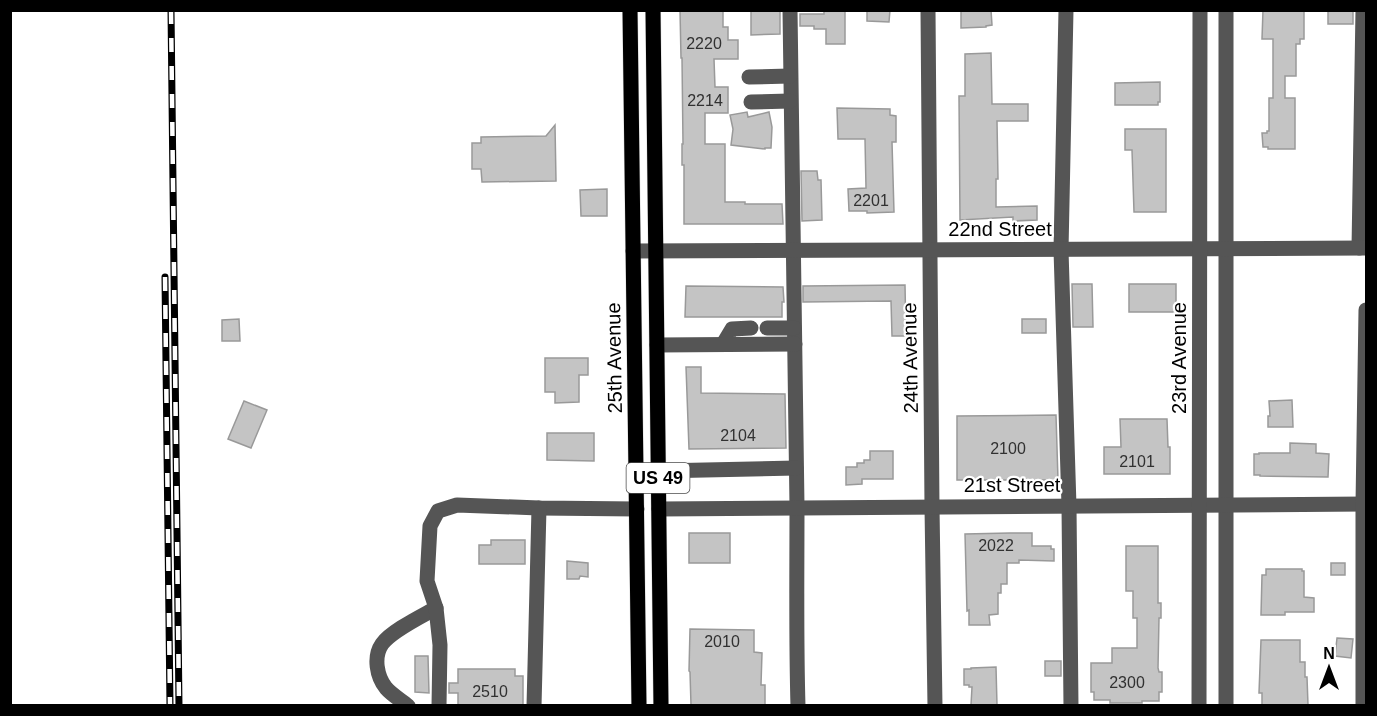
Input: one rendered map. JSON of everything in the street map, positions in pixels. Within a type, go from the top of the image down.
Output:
[{"type":"main road","name":"25th Avenue","points":[[630,10],[639,705]]},
{"type":"main road","name":"US 49","points":[[653,10],[661,705]]},
{"type":"street","points":[[790,10],[798,705]]},
{"type":"street","name":"24th Avenue","points":[[928,10],[935,705]]},
{"type":"street","points":[[1066,10],[1061,250],[1069,506],[1071,705]]},
{"type":"street","name":"23rd Avenue","points":[[1199,705],[1200,10]]},
{"type":"street","points":[[1226,10],[1226,705]]},
{"type":"street","points":[[1363,10],[1363,248]]},
{"type":"street","points":[[749,77],[790,76]]},
{"type":"street","points":[[751,102],[790,101]]},
{"type":"street","name":"22nd Street","points":[[633,251],[1363,248]]},
{"type":"street","points":[[1363,705],[1366,310]]},
{"type":"street","points":[[723,344],[732,329],[751,328]]},
{"type":"street","points":[[767,328],[794,336]]},
{"type":"street","points":[[657,345],[723,344],[794,336]]},
{"type":"street","points":[[658,471],[796,468]]},
{"type":"street","name":"21st Street","points":[[659,509],[1365,504]]},
{"type":"street","points":[[439,705],[440,645],[436,608],[427,581],[430,526],[438,511],[457,505],[637,509]]},
{"type":"street","points":[[534,705],[539,508]]},
{"type":"street","points":[[408,705],[387,689],[382,681],[377,666],[377,655],[382,643],[393,634],[436,608]]},
{"type":"building","points":[[680,10],[723,10],[723,27],[728,27],[728,40],[738,40],[738,59],[714,59],[715,87],[728,87],[728,113],[705,113],[705,144],[725,144],[725,202],[782,204],[783,224],[684,224]]},
{"type":"building","points":[[751,10],[780,10],[780,34],[751,35]]},
{"type":"building","points":[[824,10],[845,10],[845,44],[826,44],[826,29],[800,26],[800,14],[824,14]]},
{"type":"building","points":[[867,10],[890,10],[889,22],[867,21]]},
{"type":"building","points":[[961,10],[991,10],[992,25],[961,28]]},
{"type":"building","points":[[1263,10],[1304,10],[1304,39],[1300,39],[1300,44],[1296,44],[1296,76],[1285,76],[1285,98],[1295,98],[1295,149],[1263,147],[1262,133],[1269,131],[1269,98],[1273,98],[1273,39],[1262,39]]},
{"type":"building","points":[[1328,10],[1353,10],[1353,24],[1328,24]]},
{"type":"building","points":[[991,53],[992,104],[1028,104],[1028,121],[997,121],[996,207],[1037,206],[1037,220],[1013,221],[1013,217],[960,220],[959,96],[965,96],[965,54]]},
{"type":"building","points":[[1160,82],[1158,105],[1115,105],[1115,83]]},
{"type":"building","points":[[837,108],[890,109],[890,115],[896,116],[896,142],[892,142],[894,212],[849,211],[848,189],[866,188],[865,139],[838,139]]},
{"type":"building","points":[[747,112],[748,117],[769,112],[772,127],[771,148],[731,145],[733,129],[730,115]]},
{"type":"building","points":[[555,125],[556,181],[482,182],[481,169],[472,169],[472,143],[481,143],[481,137],[546,136]]},
{"type":"building","points":[[1125,129],[1166,129],[1166,212],[1134,212],[1132,150],[1125,150]]},
{"type":"building","points":[[801,171],[817,171],[818,180],[821,180],[822,220],[802,221]]},
{"type":"building","points":[[607,189],[607,216],[581,216],[580,190]]},
{"type":"building","points":[[1072,284],[1092,284],[1093,327],[1073,327]]},
{"type":"building","points":[[1129,284],[1176,284],[1176,312],[1129,312]]},
{"type":"building","points":[[905,285],[906,336],[892,336],[891,301],[803,302],[803,286]]},
{"type":"building","points":[[686,286],[783,287],[782,317],[685,317]]},
{"type":"building","points":[[239,319],[240,341],[222,341],[222,320]]},
{"type":"building","points":[[1022,319],[1046,319],[1046,333],[1022,333]]},
{"type":"building","points":[[545,358],[588,358],[588,375],[579,375],[579,402],[555,403],[555,392],[545,392]]},
{"type":"building","points":[[686,367],[701,367],[701,393],[785,394],[786,448],[689,449]]},
{"type":"building","points":[[1292,400],[1293,427],[1268,427],[1269,401]]},
{"type":"building","points":[[244,401],[267,410],[251,448],[228,439]]},
{"type":"building","points":[[1056,415],[1058,480],[957,480],[957,416]]},
{"type":"building","points":[[1120,419],[1167,419],[1170,474],[1104,474],[1104,447],[1121,447]]},
{"type":"building","points":[[547,433],[594,433],[594,461],[547,460]]},
{"type":"building","points":[[1290,443],[1316,444],[1316,453],[1329,454],[1328,477],[1254,475],[1254,454],[1290,453]]},
{"type":"building","points":[[870,451],[893,451],[893,479],[862,479],[862,484],[846,485],[846,467],[857,467],[857,463],[870,460]]},
{"type":"building","points":[[689,533],[730,533],[730,563],[689,563]]},
{"type":"building","points":[[1032,533],[1032,546],[1051,546],[1051,549],[1054,549],[1054,561],[1019,560],[1019,563],[1007,563],[1007,584],[1001,584],[1001,593],[998,593],[998,614],[989,615],[990,625],[969,625],[965,534]]},
{"type":"building","points":[[491,540],[525,540],[525,564],[479,564],[479,545],[491,545]]},
{"type":"building","points":[[1126,546],[1158,546],[1158,603],[1161,603],[1161,618],[1159,618],[1158,668],[1159,672],[1162,672],[1162,692],[1159,692],[1159,701],[1110,703],[1110,700],[1094,700],[1094,692],[1091,692],[1091,663],[1112,663],[1112,648],[1137,648],[1137,618],[1133,618],[1133,591],[1126,591]]},
{"type":"building","points":[[567,561],[588,563],[588,577],[567,579]]},
{"type":"building","points":[[1331,563],[1345,563],[1345,575],[1331,575]]},
{"type":"building","points":[[1266,569],[1302,569],[1304,571],[1304,597],[1314,598],[1314,612],[1261,615],[1262,575],[1266,575]]},
{"type":"building","points":[[690,629],[754,630],[754,652],[762,653],[761,685],[765,685],[765,705],[691,705]]},
{"type":"building","points":[[1337,638],[1353,639],[1351,658],[1335,656]]},
{"type":"building","points":[[1261,640],[1300,640],[1300,662],[1305,662],[1308,705],[1262,705],[1262,693],[1259,693]]},
{"type":"building","points":[[415,656],[428,656],[429,693],[415,692]]},
{"type":"building","points":[[1045,661],[1061,661],[1061,676],[1045,676]]},
{"type":"building","points":[[996,667],[997,705],[971,705],[972,687],[964,685],[964,669]]},
{"type":"building","points":[[458,669],[515,669],[515,676],[523,676],[523,705],[458,705],[458,693],[449,693],[449,683],[458,683]]},
{"type":"railway","points":[[171,10],[179,706]]},
{"type":"railway","points":[[165,277],[170,706]]}]
